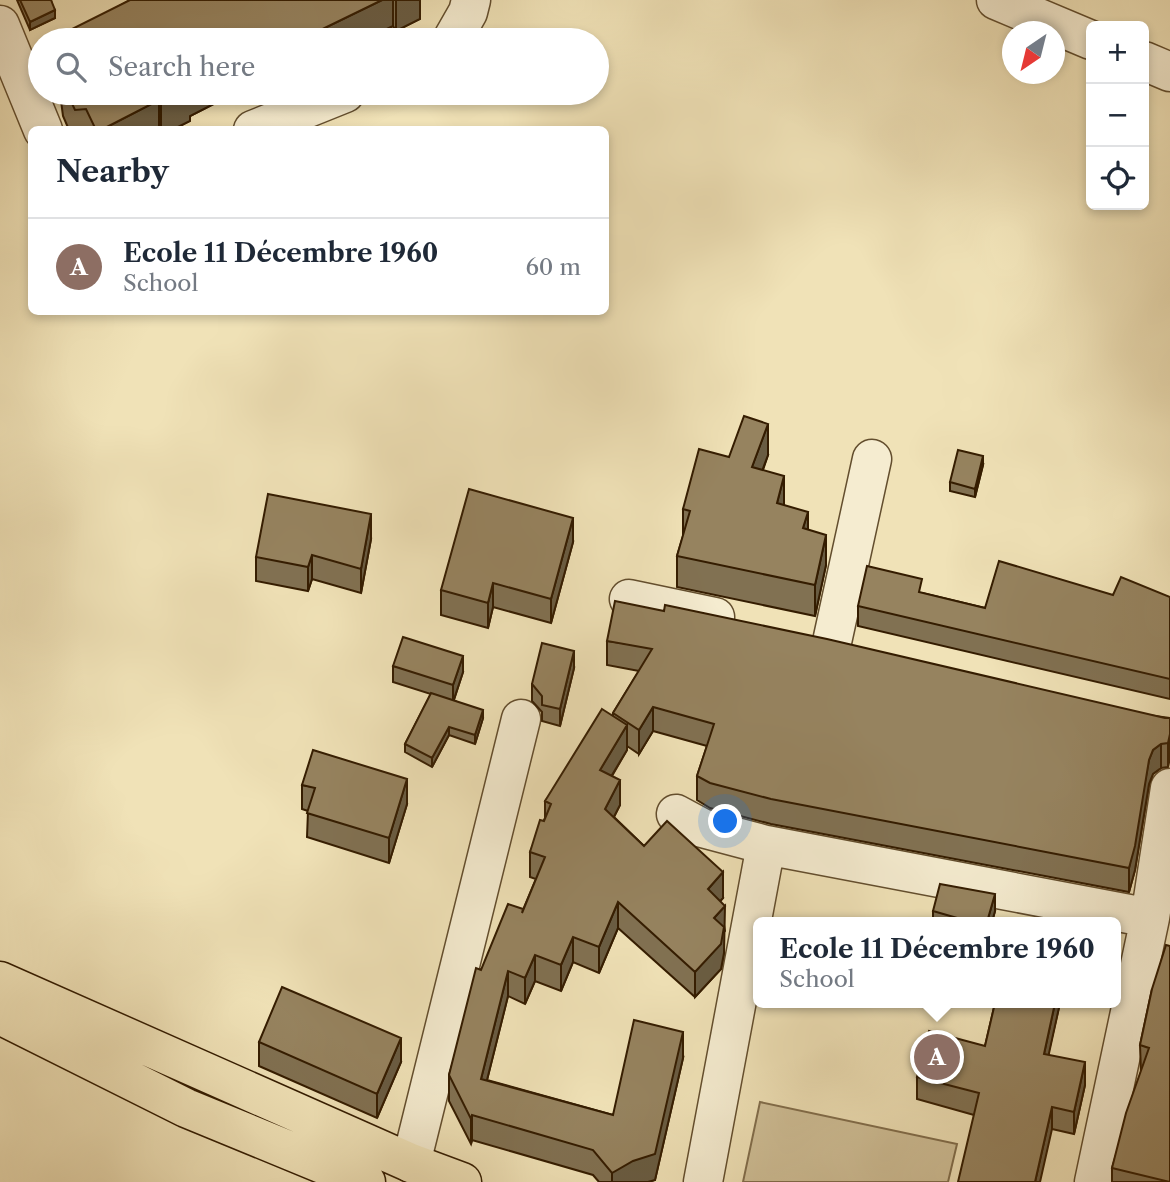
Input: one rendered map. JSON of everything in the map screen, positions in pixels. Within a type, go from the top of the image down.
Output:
[{"type":"main road","points":[[0,981],[411,1163],[462,1182]]},
{"type":"main road","points":[[0,1015],[186,1108],[366,1182]]},
{"type":"street","points":[[460,28],[471,0]]},
{"type":"street","points":[[996,0],[1086,38]]},
{"type":"street","points":[[0,25],[28,93]]},
{"type":"street","points":[[1149,63],[1170,72]]},
{"type":"street","points":[[33,105],[41,126]]},
{"type":"street","points":[[263,126],[315,105]]},
{"type":"street","points":[[832,642],[872,459]]},
{"type":"street","points":[[629,599],[751,625]]},
{"type":"street","points":[[411,1163],[521,719]]},
{"type":"street","points":[[1094,1182],[1150,918],[1170,788]]},
{"type":"street","points":[[676,814],[702,828],[766,845],[1150,918]]},
{"type":"street","points":[[703,1182],[766,845]]},
{"type":"shaded area","points":[[760,1102],[957,1144],[948,1182],[743,1182]]},
{"type":"building","points":[[20,0],[51,0],[55,10],[30,22]]},
{"type":"building","points":[[130,0],[382,0],[325,28],[74,28]]},
{"type":"building","points":[[73,105],[149,105],[109,126],[94,126],[86,109],[75,110]]},
{"type":"building","points":[[744,416],[768,424],[752,467],[784,476],[777,503],[808,512],[803,528],[826,535],[815,585],[677,556],[690,511],[683,509],[699,449],[729,457]]},
{"type":"building","points":[[958,450],[983,456],[975,489],[950,482]]},
{"type":"building","points":[[469,489],[573,518],[551,599],[493,583],[488,603],[441,590]]},
{"type":"building","points":[[268,494],[371,514],[361,569],[312,555],[308,567],[256,557]]},
{"type":"building","points":[[999,561],[1113,595],[1121,577],[1170,597],[1170,679],[858,606],[867,566],[922,579],[919,592],[985,608]]},
{"type":"building","points":[[615,601],[664,611],[665,605],[827,639],[1170,718],[1168,743],[1153,750],[1149,760],[1129,868],[771,799],[710,783],[697,776],[714,724],[653,707],[639,730],[613,713],[652,649],[607,641]]},
{"type":"building","points":[[403,637],[463,656],[453,685],[393,666]]},
{"type":"building","points":[[542,643],[574,651],[560,709],[542,705],[542,696],[532,684]]},
{"type":"building","points":[[431,693],[483,710],[475,735],[449,727],[432,758],[405,744]]},
{"type":"building","points":[[602,709],[627,725],[600,770],[620,780],[605,809],[644,846],[667,821],[723,872],[708,889],[725,906],[714,918],[724,927],[721,944],[695,972],[618,902],[599,947],[573,937],[561,965],[535,955],[525,978],[508,971],[481,1079],[613,1115],[634,1020],[683,1032],[655,1154],[633,1161],[612,1173],[593,1150],[472,1115],[471,1119],[449,1075],[476,968],[481,970],[508,904],[523,909],[522,913],[545,857],[530,852],[540,820],[544,821],[551,804],[545,801]]},
{"type":"building","points":[[313,750],[407,779],[389,838],[307,813],[315,788],[302,785]]},
{"type":"building","points":[[940,884],[995,894],[988,917],[954,917],[933,911]]},
{"type":"building","points":[[1166,945],[1170,946],[1170,1182],[1112,1168],[1126,1113],[1149,1048],[1140,1045],[1152,989]]},
{"type":"building","points":[[282,987],[401,1038],[377,1094],[259,1042]]},
{"type":"building","points":[[994,1008],[1054,1008],[1044,1054],[1085,1062],[1074,1112],[1052,1107],[1035,1182],[958,1182],[979,1093],[917,1077],[929,1031],[985,1046]]},
{"type":"place","name":"Ecole 11 Décembre 1960","points":[[937,1057]]}]
